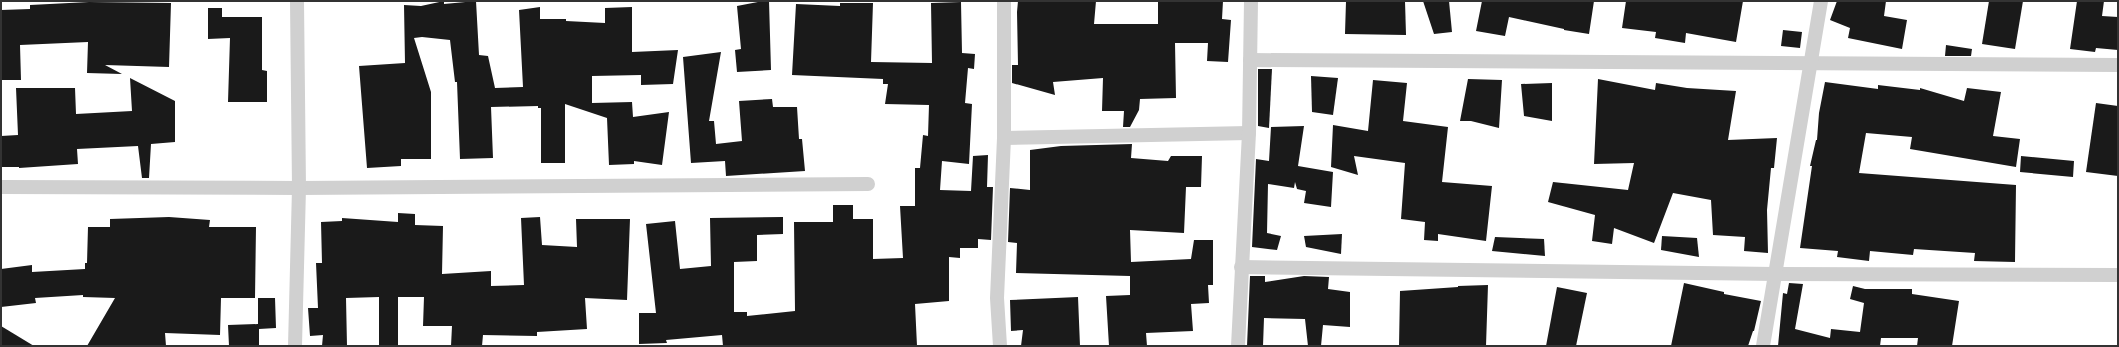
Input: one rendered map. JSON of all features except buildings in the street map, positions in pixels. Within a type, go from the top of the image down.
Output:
[{"type":"street","points":[[296,346],[299,188],[297,1]]},
{"type":"street","points":[[1000,346],[997,298],[1004,138],[1004,1]]},
{"type":"street","points":[[1238,346],[1249,133],[1251,1]]},
{"type":"street","points":[[1763,346],[1820,1]]},
{"type":"street","points":[[1250,60],[2118,65]]},
{"type":"street","points":[[1004,138],[1249,133]]},
{"type":"street","points":[[1,187],[299,188],[868,184]]},
{"type":"street","points":[[1241,267],[1775,274],[2118,275]]}]
